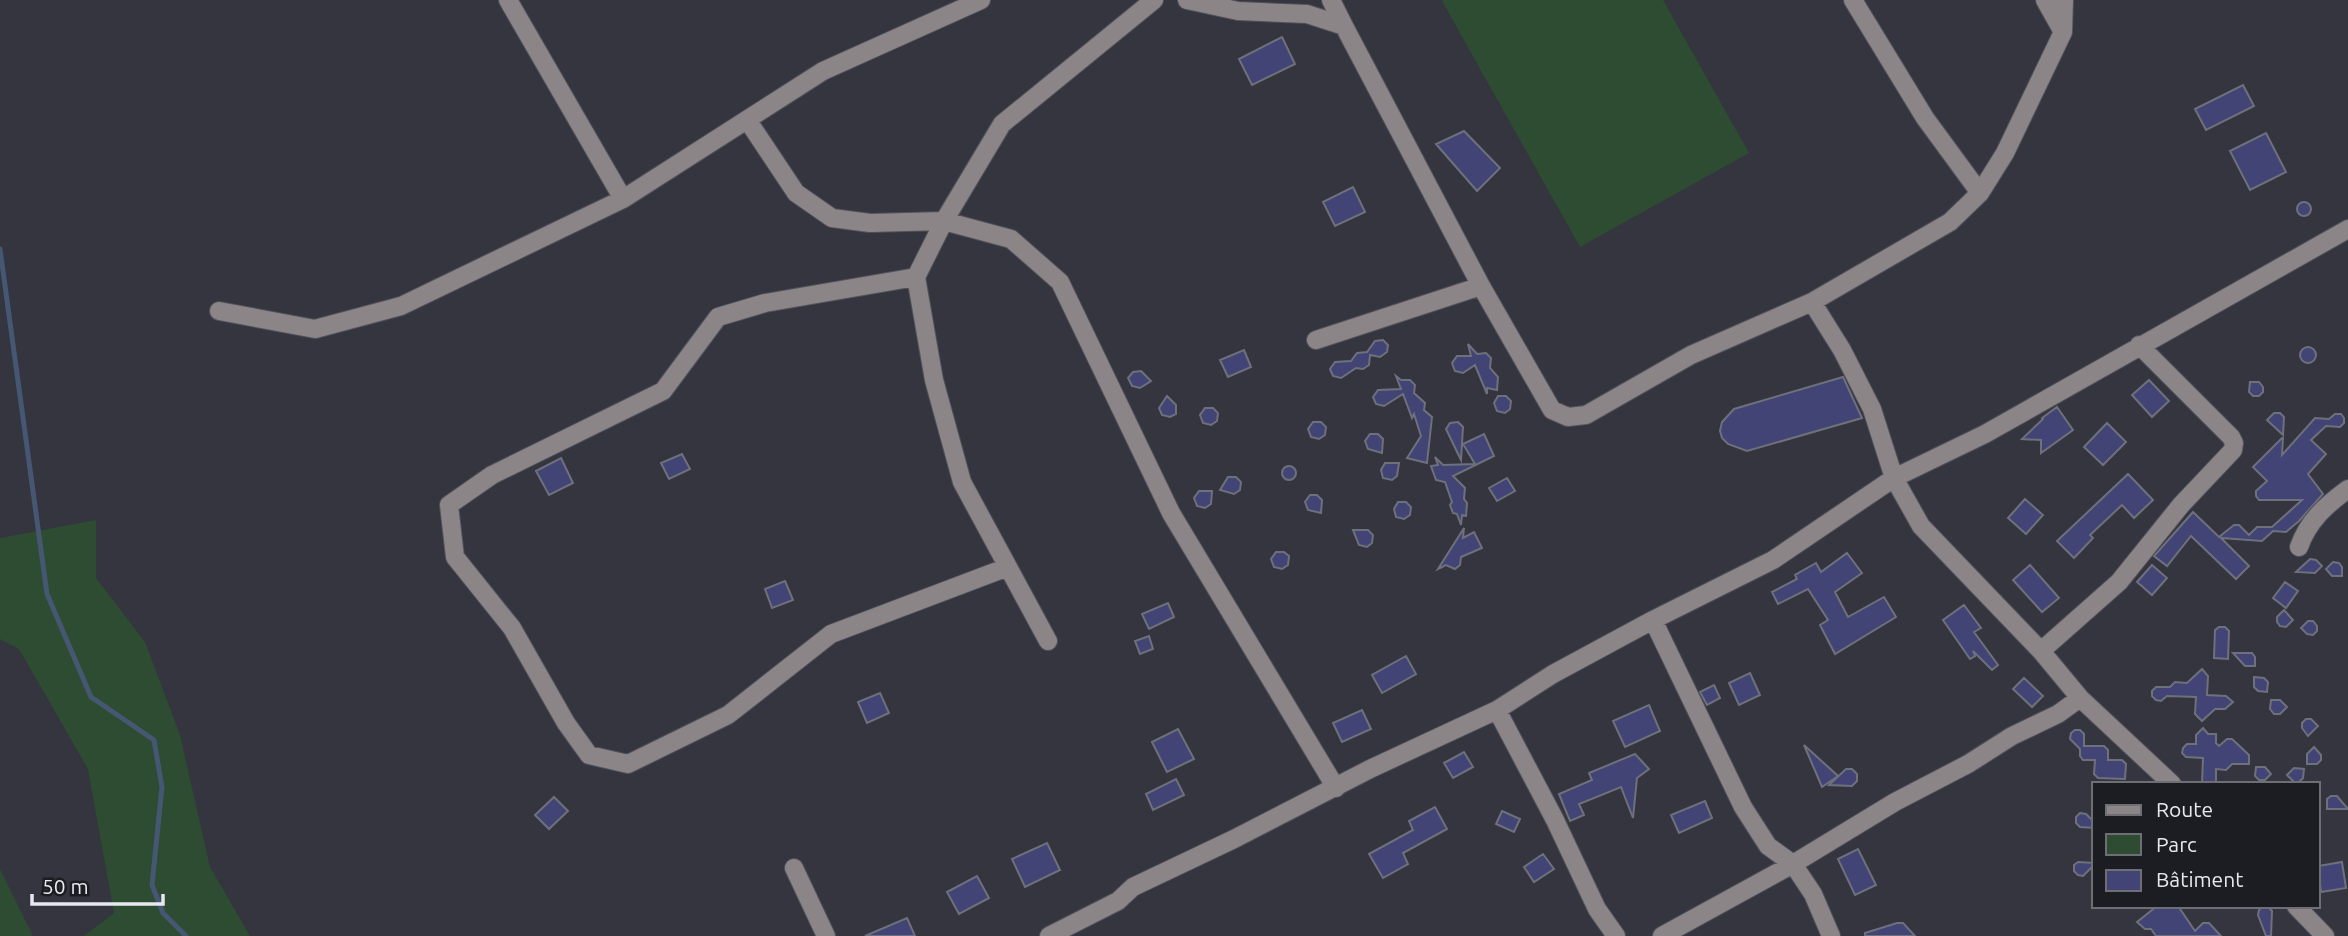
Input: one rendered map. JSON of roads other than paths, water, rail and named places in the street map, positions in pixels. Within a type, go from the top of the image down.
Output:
[{"type":"street","points":[[508,0],[623,199]]},
{"type":"street","points":[[219,311],[315,329],[401,306],[623,199],[823,71],[981,0]]},
{"type":"street","points":[[1048,641],[962,482],[934,380],[916,277],[944,221],[1002,124],[1154,0]]},
{"type":"street","points":[[1187,0],[1238,11],[1307,14],[1344,26]]},
{"type":"street","points":[[1331,0],[1481,286],[1552,410],[1568,417],[1586,415],[1690,355],[1812,302],[1950,222],[1980,193],[2005,153],[2063,32],[2064,0]]},
{"type":"street","points":[[1853,0],[1925,118],[1980,193]]},
{"type":"street","points":[[2045,0],[2063,32]]},
{"type":"street","points":[[748,121],[796,193],[832,218],[870,223],[944,221],[1011,239],[1060,282],[1171,513],[1336,788]]},
{"type":"street","points":[[1049,936],[1118,901],[1133,887],[1370,769],[1497,710],[1553,674],[1773,560],[1894,478],[1985,434],[2348,229]]},
{"type":"street","points":[[916,277],[765,303],[718,317],[663,390],[492,475],[449,505],[455,557],[512,628],[566,723],[589,755],[628,764],[728,715],[831,634],[1008,567]]},
{"type":"street","points":[[1316,340],[1481,286]]},
{"type":"street","points":[[1812,302],[1842,350],[1872,409],[1894,478],[1921,526],[2040,651],[2080,698],[2170,782]]},
{"type":"street","points":[[2040,651],[2119,582],[2181,505],[2233,450],[2231,437],[2139,345]]},
{"type":"street","points":[[2299,547],[2306,528],[2329,502],[2348,489]]},
{"type":"street","points":[[1653,620],[1743,807],[1768,846],[1793,864],[1812,894],[1831,936]]},
{"type":"street","points":[[1662,936],[1793,864],[1895,802],[1969,764],[2012,736],[2057,714],[2080,698]]},
{"type":"street","points":[[1497,710],[1555,820],[1597,909],[1616,936]]},
{"type":"street","points":[[794,868],[826,936]]},
{"type":"street","points":[[2298,908],[2325,936]]},
{"type":"waterway","points":[[0,249],[47,594],[91,697],[154,740],[162,787],[152,885],[163,913],[186,936]]}]
